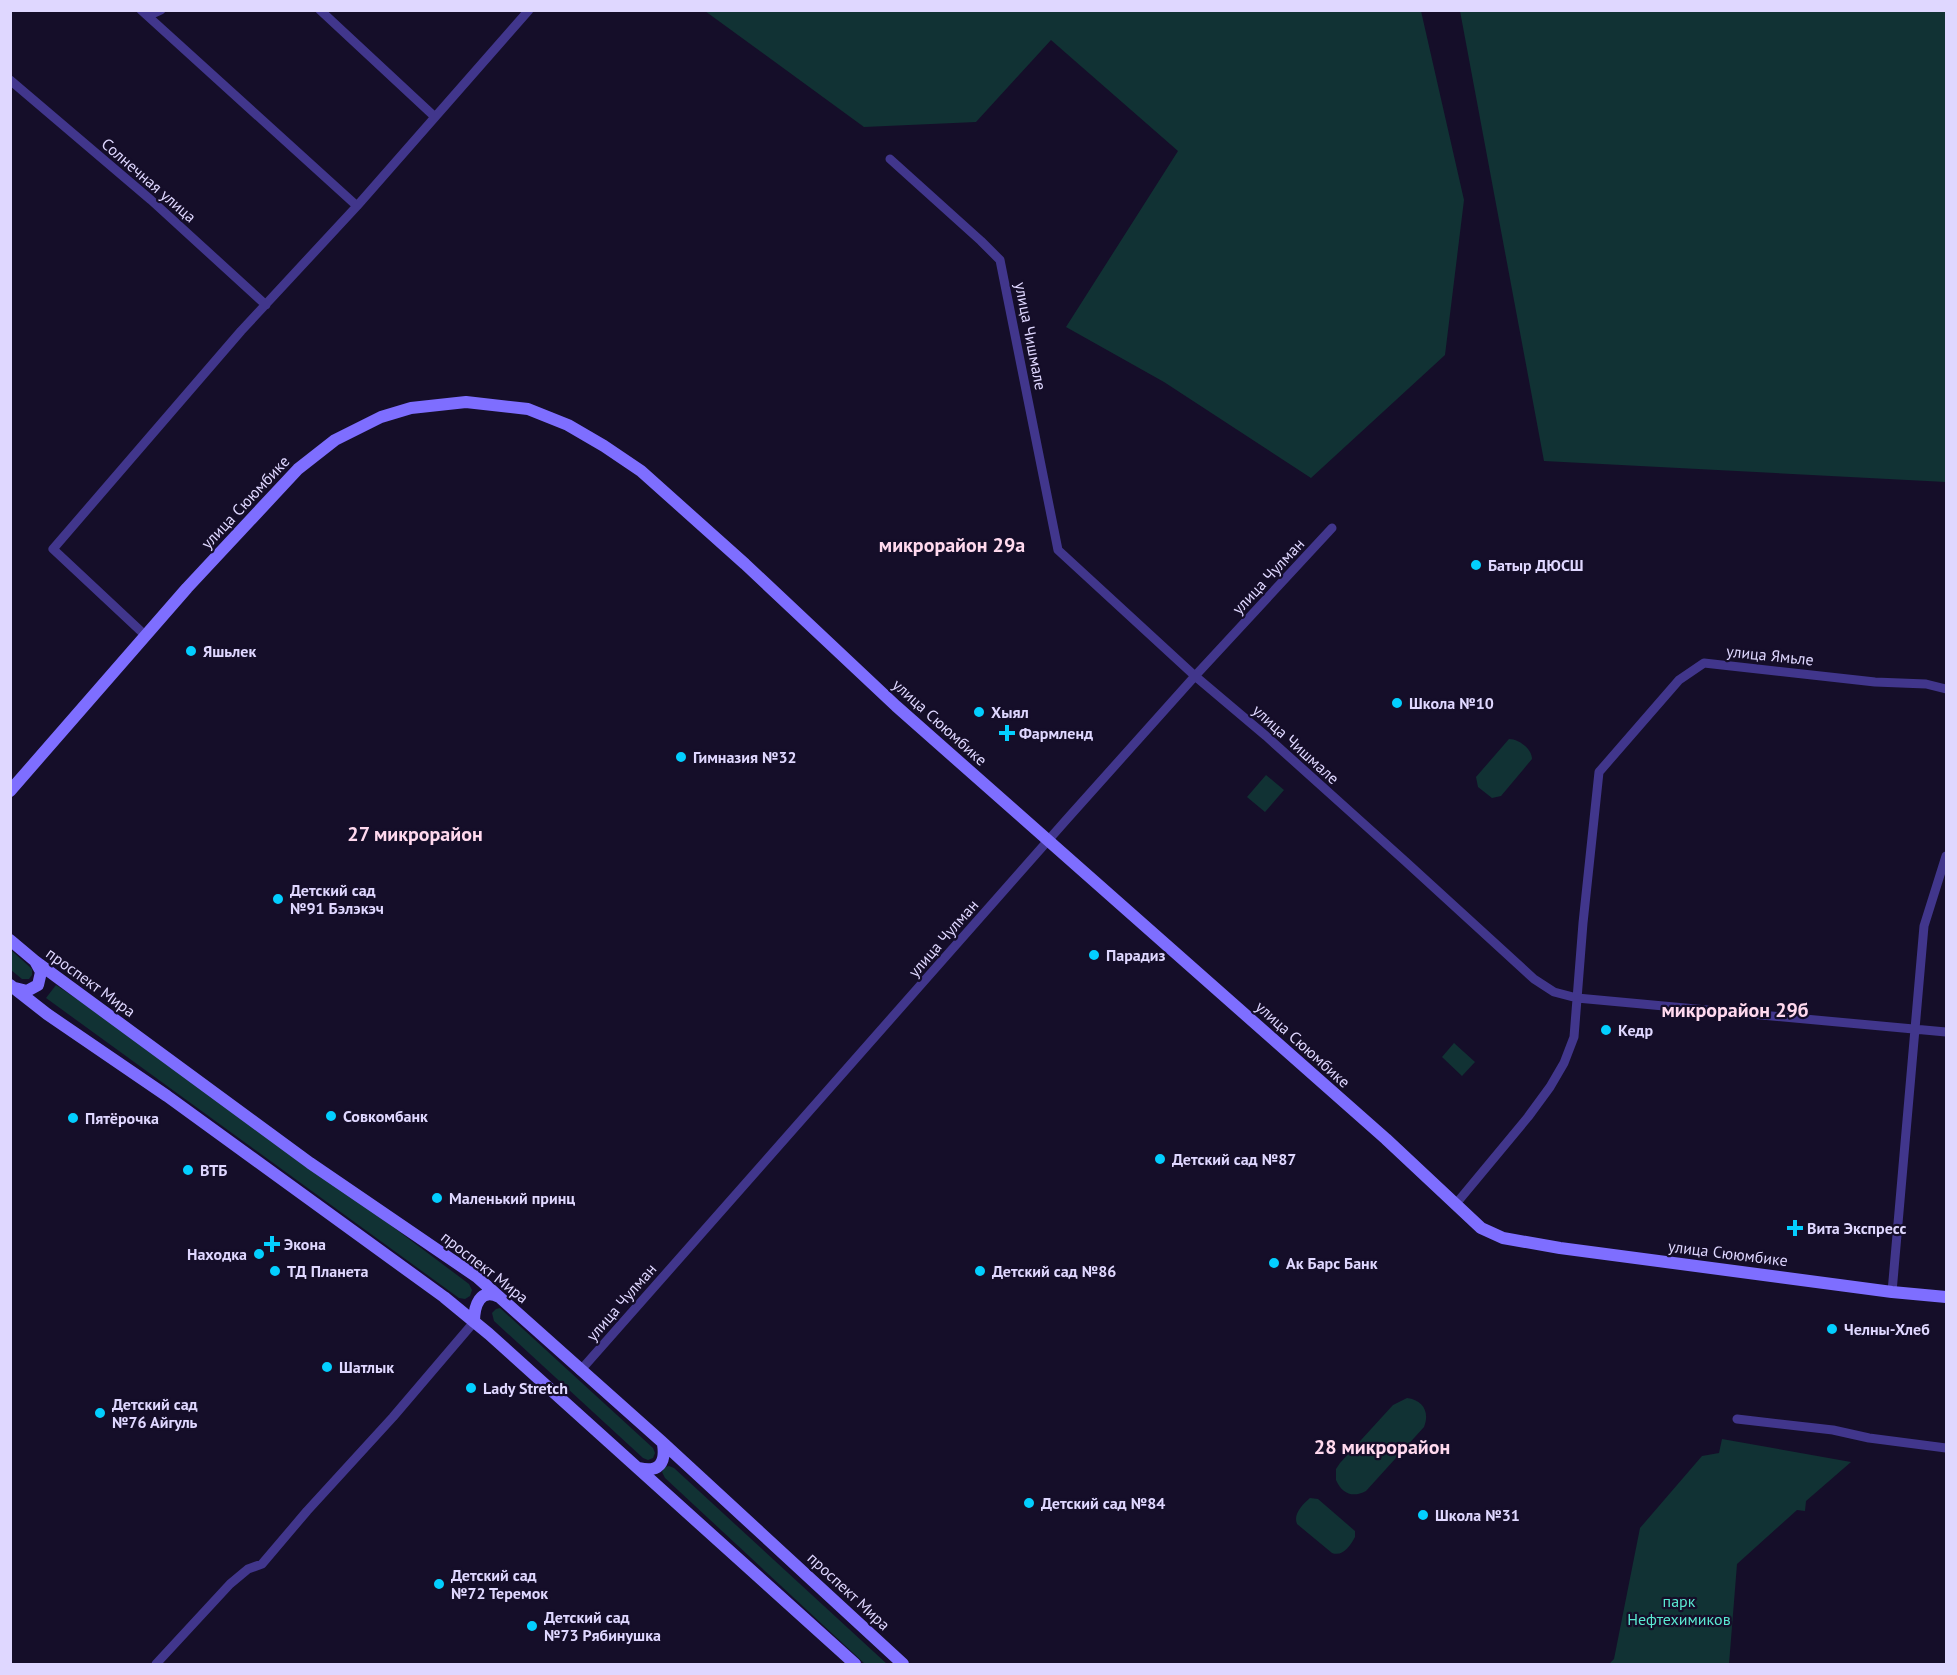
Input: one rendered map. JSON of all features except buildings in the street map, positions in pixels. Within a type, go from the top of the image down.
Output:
[{"type":"street","points":[[145,14],[161,10]]},
{"type":"street","points":[[320,10],[435,117]]},
{"type":"street","points":[[146,636],[53,549],[241,331],[357,206],[529,10]]},
{"type":"street","points":[[145,14],[357,206]]},
{"type":"street","name":"Солнечная улица","points":[[10,80],[151,200],[266,306]]},
{"type":"street","name":"улица Чишмале","points":[[890,159],[1000,261],[1058,550],[1533,979],[1554,992],[1577,998],[1947,1032]]},
{"type":"street","name":"улица Сююмбике","points":[[10,791],[187,588],[298,469],[335,440],[381,417],[411,408],[466,402],[528,409],[568,425],[641,471],[896,706],[1386,1138],[1481,1228],[1503,1238],[1560,1248],[1947,1299]]},
{"type":"street","name":"улица Чулман","points":[[580,1371],[1195,676],[1332,528]]},
{"type":"street","name":"улица Ямьле","points":[[1577,998],[1599,772],[1679,681],[1704,663],[1875,682],[1926,684],[1947,689]]},
{"type":"street","points":[[1892,1292],[1924,926],[1947,856]]},
{"type":"street","name":"проспект Мира","points":[[10,940],[35,961],[310,1163],[477,1277],[903,1665]]},
{"type":"street","points":[[12,986],[27,991],[38,985],[41,972],[35,961]]},
{"type":"street","points":[[12,986],[47,1014],[167,1096],[444,1297],[639,1467],[855,1665]]},
{"type":"street","points":[[1455,1204],[1550,1088],[1564,1064],[1574,1037],[1577,998]]},
{"type":"street","points":[[156,1665],[230,1584],[248,1569],[262,1564],[393,1417],[474,1322],[474,1309],[480,1298],[489,1294],[500,1297]]},
{"type":"street","points":[[1737,1419],[1833,1430],[1869,1438],[1947,1448]]},
{"type":"street","points":[[639,1467],[652,1469],[660,1464],[664,1456],[663,1444]]},
{"type":"green space","points":[[705,11],[1421,11],[1464,200],[1445,355],[1311,478],[1164,382],[1066,327],[1178,151],[1051,40],[976,122],[864,127]]},
{"type":"green space","points":[[1460,11],[1946,11],[1946,482],[1544,461]]},
{"type":"green space","points":[[1509,739],[1524,745],[1532,759],[1501,796],[1492,798],[1478,787],[1476,777]]},
{"type":"green space","points":[[1266,775],[1284,790],[1265,812],[1247,797]]},
{"type":"green space","points":[[11,950],[32,969],[29,979],[22,979],[11,970]]},
{"type":"green space","points":[[56,985],[193,1077],[469,1284],[472,1290],[470,1296],[465,1299],[459,1298],[46,998]]},
{"type":"green space","points":[[1454,1043],[1475,1062],[1462,1076],[1442,1057]]},
{"type":"green space","points":[[500,1308],[653,1448],[655,1453],[653,1458],[648,1460],[643,1458],[494,1321],[492,1313]]},
{"type":"green space","points":[[1407,1398],[1417,1401],[1424,1408],[1426,1422],[1424,1427],[1366,1491],[1352,1494],[1341,1489],[1336,1480],[1336,1469],[1340,1463],[1393,1405]]},
{"type":"green space","name":"парк Нефтехимиков","points":[[1722,1439],[1851,1462],[1806,1501],[1805,1511],[1797,1510],[1737,1564],[1729,1664],[1609,1664],[1614,1659],[1640,1528],[1702,1456],[1719,1453]]},
{"type":"green space","points":[[665,1467],[674,1468],[887,1664],[865,1664],[665,1478],[662,1472]]},
{"type":"green space","points":[[1310,1498],[1318,1499],[1355,1531],[1355,1537],[1343,1552],[1332,1553],[1297,1524],[1297,1513]]},
{"type":"place","name":"Батыр ДЮСШ","points":[[1476,565]]},
{"type":"place","name":"Яшьлек","points":[[191,651]]},
{"type":"place","name":"Школа №10","points":[[1397,703]]},
{"type":"place","name":"Хыял","points":[[979,712]]},
{"type":"place","name":"Фармленд","points":[[1007,733]]},
{"type":"place","name":"Гимназия №32","points":[[681,757]]},
{"type":"place","name":"Детский сад №91 Бэлэкэч","points":[[278,899]]},
{"type":"place","name":"Парадиз","points":[[1094,955]]},
{"type":"place","name":"Кедр","points":[[1606,1030]]},
{"type":"place","name":"Совкомбанк","points":[[331,1116]]},
{"type":"place","name":"Пятёрочка","points":[[73,1118]]},
{"type":"place","name":"Детский сад №87","points":[[1160,1159]]},
{"type":"place","name":"ВТБ","points":[[188,1170]]},
{"type":"place","name":"Маленький принц","points":[[437,1198]]},
{"type":"place","name":"Вита Экспресс","points":[[1795,1228]]},
{"type":"place","name":"Экона","points":[[272,1244]]},
{"type":"place","name":"Находка","points":[[259,1254]]},
{"type":"place","name":"Ак Барс Банк","points":[[1274,1263]]},
{"type":"place","name":"ТД Планета","points":[[275,1271]]},
{"type":"place","name":"Детский сад №86","points":[[980,1271]]},
{"type":"place","name":"Челны-Хлеб","points":[[1832,1329]]},
{"type":"place","name":"Шатлык","points":[[327,1367]]},
{"type":"place","name":"Lady Stretch","points":[[471,1388]]},
{"type":"place","name":"Детский сад №76 Айгуль","points":[[100,1413]]},
{"type":"place","name":"Детский сад №84","points":[[1029,1503]]},
{"type":"place","name":"Школа №31","points":[[1423,1515]]},
{"type":"place","name":"Детский сад №72 Теремок","points":[[439,1584]]},
{"type":"place","name":"Детский сад №73 Рябинушка","points":[[532,1626]]},
{"type":"district","name":"микрорайон 29а","points":[[952,545]]},
{"type":"district","name":"27 микрорайон","points":[[415,834]]},
{"type":"district","name":"микрорайон 29б","points":[[1735,1010]]},
{"type":"district","name":"28 микрорайон","points":[[1382,1447]]}]
